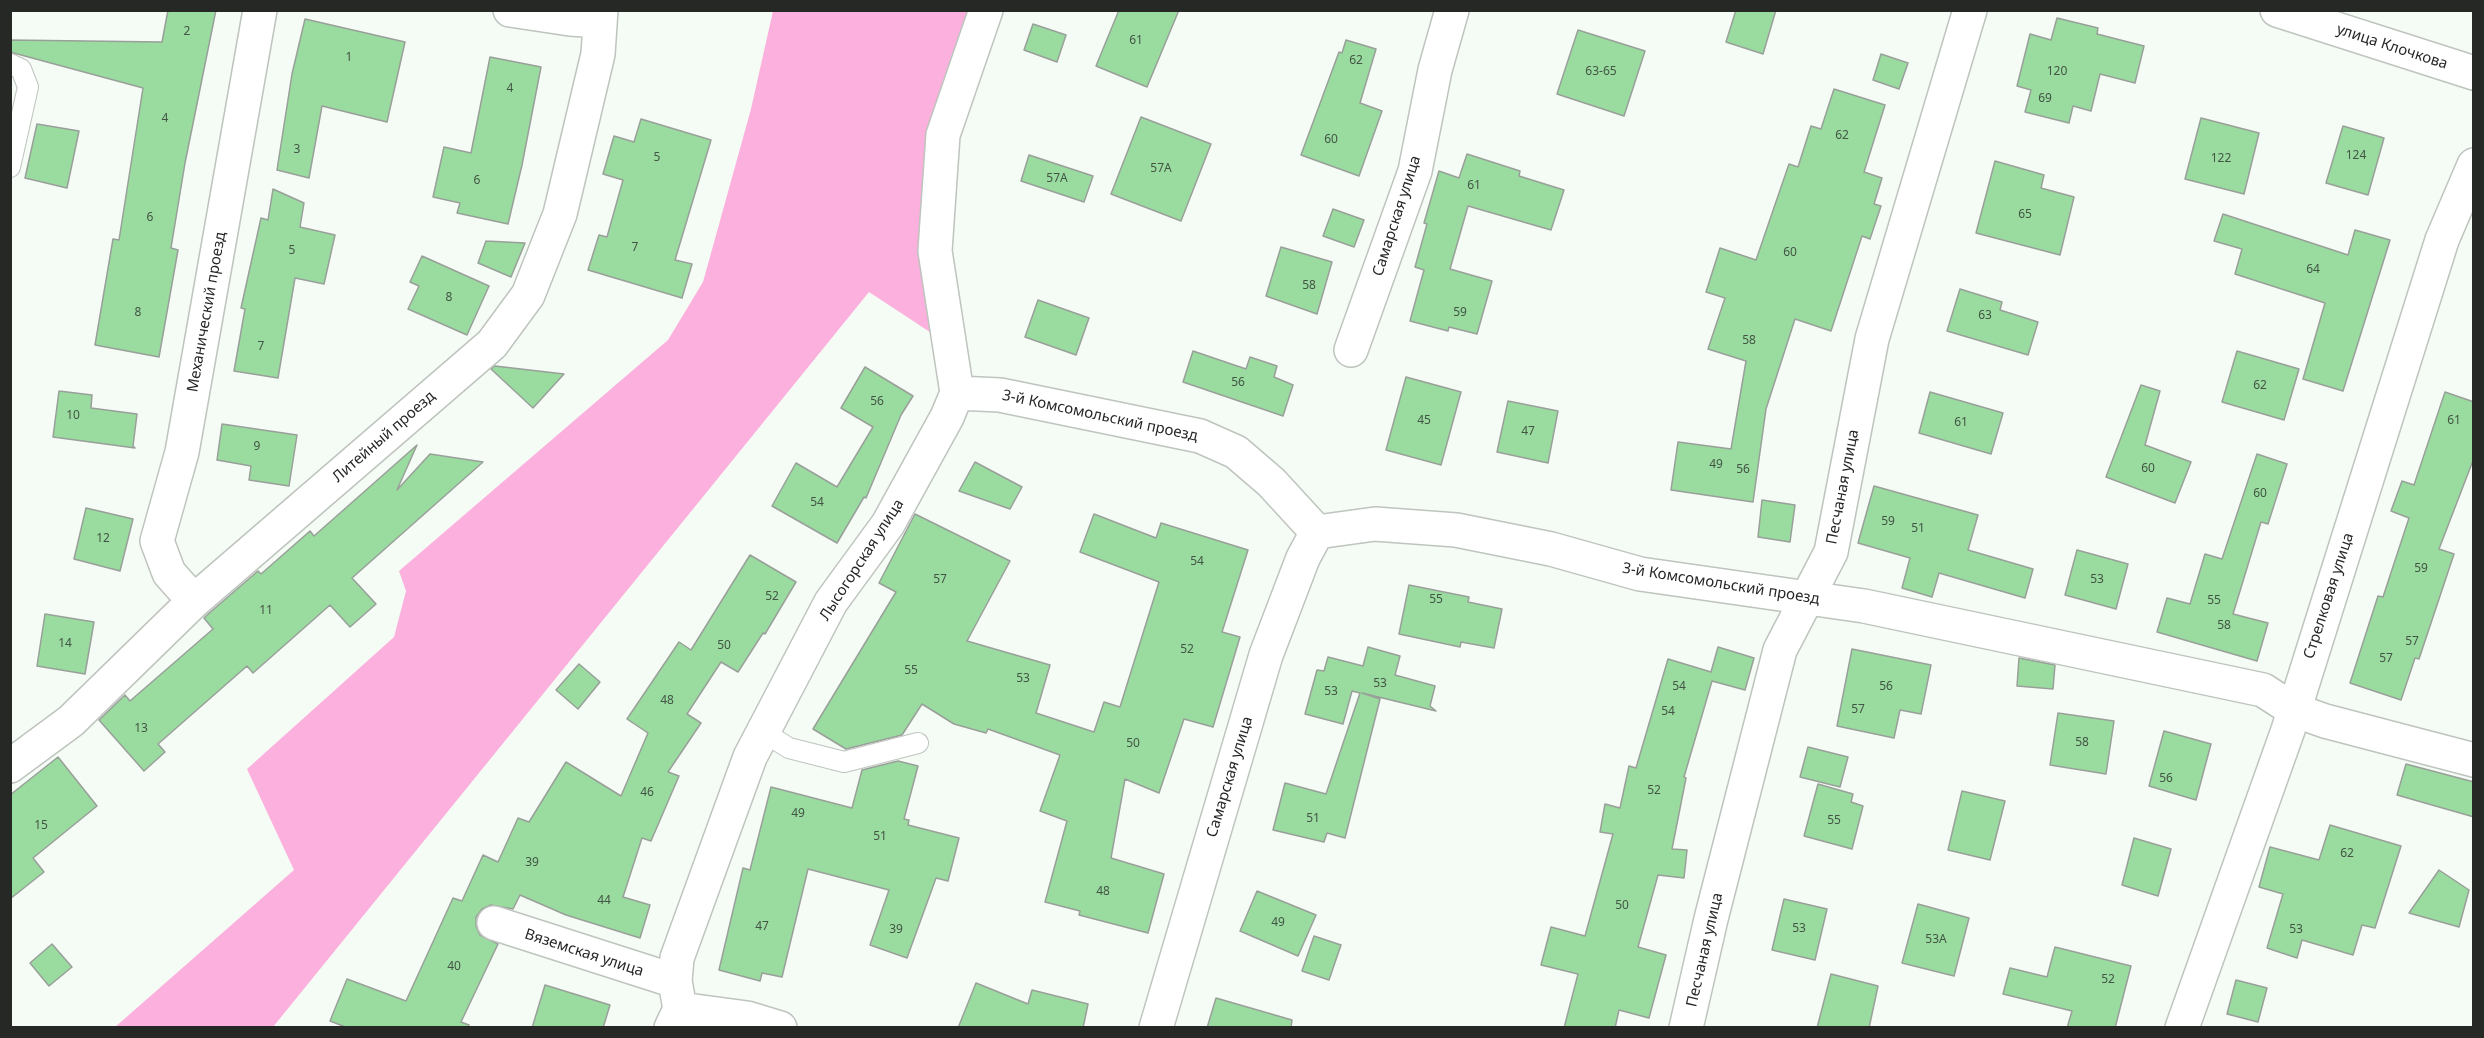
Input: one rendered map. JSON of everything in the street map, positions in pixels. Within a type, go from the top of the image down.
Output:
[{"type":"street","name":"Механический проезд","points":[[194,601],[169,573],[158,541],[182,452],[260,10]]},
{"type":"street","points":[[510,10],[570,20],[601,16]]},
{"type":"street","points":[[957,393],[935,251],[941,158],[943,135],[986,10]]},
{"type":"street","name":"Самарская улица","points":[[1351,350],[1415,171],[1435,70],[1452,10]]},
{"type":"street","name":"Песчаная улица","points":[[1686,1028],[1711,918],[1780,650],[1831,552],[1872,339],[1970,10]]},
{"type":"street","name":"улица Клочкова","points":[[2277,10],[2474,73]]},
{"type":"street","name":"Литейный проезд","points":[[10,766],[71,721],[194,601],[492,344],[528,295],[560,214],[598,54],[601,16]]},
{"type":"street","name":"Стрелковая улица","points":[[2182,1028],[2294,710],[2442,240],[2474,165]]},
{"type":"street","name":"3-й Комсомольский проезд","points":[[957,393],[1000,395],[1200,436],[1236,452],[1271,482],[1317,532],[1375,524],[1456,530],[1551,549],[1640,574],[1864,606],[2262,690],[2294,710],[2325,721],[2474,760]]},
{"type":"street","name":"Лысогорская улица","points":[[675,1006],[677,958],[750,757],[831,602],[888,524],[947,417],[957,393]]},
{"type":"street","name":"Самарская улица","points":[[1156,1028],[1266,655],[1303,558],[1317,532]]},
{"type":"street","name":"Вяземская улица","points":[[494,923],[675,1006],[747,1018],[780,1028]]},
{"type":"lane","points":[[10,64],[21,69],[28,87],[10,168]]},
{"type":"lane","points":[[763,732],[789,748],[844,762],[918,743]]},
{"type":"shaded area","points":[[773,11],[979,11],[938,131],[939,338],[869,292],[273,1027],[114,1028],[294,870],[247,769],[394,637],[406,591],[399,571],[668,340],[703,282],[751,109]]},
{"type":"building","points":[[168,10],[216,10],[185,163],[171,248],[178,250],[159,357],[95,345],[113,239],[119,240],[143,88],[10,52],[10,40],[162,42]]},
{"type":"building","points":[[1119,10],[1179,10],[1147,87],[1096,66]]},
{"type":"building","points":[[1736,10],[1776,10],[1763,54],[1726,42]]},
{"type":"building","points":[[2057,18],[2098,28],[2097,34],[2144,46],[2135,83],[2100,74],[2091,111],[2073,106],[2069,123],[2025,112],[2031,90],[2017,86],[2030,34],[2051,40]]},
{"type":"building","points":[[305,19],[405,42],[387,122],[322,106],[309,178],[277,170],[292,74]]},
{"type":"building","points":[[1033,24],[1066,35],[1057,62],[1024,50]]},
{"type":"building","points":[[1578,30],[1645,51],[1624,116],[1557,94]]},
{"type":"building","points":[[1346,40],[1376,49],[1360,103],[1382,111],[1359,176],[1301,155],[1339,52],[1342,53]]},
{"type":"building","points":[[1881,54],[1908,63],[1899,89],[1873,80]]},
{"type":"building","points":[[490,57],[541,67],[508,224],[457,213],[460,203],[433,197],[444,147],[471,153]]},
{"type":"building","points":[[1834,89],[1885,105],[1864,172],[1882,178],[1874,204],[1881,206],[1870,239],[1862,236],[1831,331],[1795,319],[1766,409],[1753,502],[1671,490],[1678,442],[1731,449],[1746,361],[1708,349],[1725,298],[1706,292],[1720,248],[1756,260],[1789,164],[1798,167],[1811,126],[1821,129]]},
{"type":"building","points":[[1141,117],[1211,144],[1181,221],[1111,194]]},
{"type":"building","points":[[2201,118],[2259,133],[2244,194],[2185,179]]},
{"type":"building","points":[[641,119],[711,140],[675,260],[692,264],[682,298],[588,270],[599,235],[607,237],[623,180],[603,174],[614,136],[634,142]]},
{"type":"building","points":[[37,124],[79,131],[67,188],[25,178]]},
{"type":"building","points":[[2343,126],[2384,138],[2368,195],[2326,183]]},
{"type":"building","points":[[1467,154],[1520,171],[1519,176],[1564,190],[1551,230],[1468,206],[1450,269],[1492,281],[1477,334],[1449,327],[1448,331],[1410,321],[1424,270],[1415,267],[1427,224],[1424,223],[1439,171],[1459,178]]},
{"type":"building","points":[[1029,155],[1093,176],[1084,202],[1021,181]]},
{"type":"building","points":[[1995,161],[2044,175],[2041,188],[2074,197],[2060,255],[1976,233]]},
{"type":"building","points":[[273,189],[304,203],[300,227],[335,235],[324,284],[295,278],[278,378],[234,371],[245,309],[241,308],[261,218],[268,220]]},
{"type":"building","points":[[1333,209],[1364,220],[1354,247],[1323,236]]},
{"type":"building","points":[[2223,214],[2348,255],[2355,230],[2390,240],[2343,391],[2303,379],[2325,303],[2235,274],[2242,249],[2214,241]]},
{"type":"building","points":[[486,241],[525,243],[511,277],[478,263]]},
{"type":"building","points":[[1281,247],[1332,262],[1317,314],[1266,296]]},
{"type":"building","points":[[422,256],[489,286],[467,335],[408,309],[419,286],[410,282]]},
{"type":"building","points":[[1960,289],[2002,302],[2000,310],[2038,322],[2028,355],[1947,331]]},
{"type":"building","points":[[1038,300],[1089,318],[1076,355],[1025,337]]},
{"type":"building","points":[[1193,351],[1246,369],[1250,357],[1277,366],[1274,377],[1293,385],[1283,416],[1183,382]]},
{"type":"building","points":[[2237,351],[2299,369],[2284,420],[2222,402]]},
{"type":"building","points":[[495,366],[564,374],[533,408],[491,369]]},
{"type":"building","points":[[865,367],[913,396],[901,415],[866,498],[864,497],[837,543],[772,506],[796,463],[837,487],[873,427],[841,408]]},
{"type":"building","points":[[1406,377],[1461,392],[1441,465],[1386,450]]},
{"type":"building","points":[[2141,385],[2160,391],[2145,445],[2191,462],[2175,503],[2106,477]]},
{"type":"building","points":[[59,391],[92,395],[91,408],[137,414],[133,446],[135,448],[53,437]]},
{"type":"building","points":[[1930,392],[2003,413],[1991,454],[1919,433]]},
{"type":"building","points":[[2445,392],[2474,402],[2474,458],[2439,549],[2454,554],[2419,659],[2415,658],[2401,700],[2350,683],[2378,596],[2383,597],[2409,518],[2391,511],[2402,481],[2414,485]]},
{"type":"building","points":[[1508,401],[1558,411],[1548,463],[1497,452]]},
{"type":"building","points":[[222,424],[297,435],[289,486],[249,480],[251,466],[217,460]]},
{"type":"building","points":[[417,445],[397,490],[430,454],[483,462],[352,578],[376,604],[350,627],[330,605],[253,673],[247,666],[158,744],[165,752],[144,771],[99,720],[125,695],[130,701],[213,629],[204,618],[207,615],[258,571],[261,574],[310,531],[314,536]]},
{"type":"building","points":[[2257,454],[2287,464],[2268,524],[2261,522],[2233,614],[2268,623],[2257,661],[2157,632],[2167,598],[2190,604],[2205,554],[2222,559]]},
{"type":"building","points":[[975,462],[1022,487],[1010,509],[959,491]]},
{"type":"building","points":[[1874,486],[1978,515],[1968,550],[2033,569],[2025,598],[1939,573],[1932,597],[1902,588],[1910,558],[1858,543]]},
{"type":"building","points":[[1762,500],[1795,505],[1790,542],[1758,537]]},
{"type":"building","points":[[86,508],[133,519],[120,571],[74,559]]},
{"type":"building","points":[[915,514],[1010,561],[967,641],[1050,665],[1036,713],[1094,732],[1104,702],[1120,707],[1159,582],[1080,552],[1094,514],[1156,538],[1161,523],[1248,550],[1222,632],[1240,637],[1213,727],[1184,719],[1159,793],[1125,779],[1111,858],[1164,874],[1148,933],[1079,915],[1080,911],[1045,902],[1067,821],[1040,811],[1060,755],[988,729],[986,733],[954,724],[922,704],[902,735],[846,749],[813,729],[896,592],[879,583]]},
{"type":"building","points":[[2077,550],[2128,564],[2116,609],[2065,595]]},
{"type":"building","points":[[750,555],[796,582],[765,634],[763,633],[738,672],[721,662],[687,714],[701,723],[668,772],[679,776],[651,841],[642,838],[623,897],[650,905],[640,938],[566,915],[520,895],[513,909],[491,905],[482,909],[476,917],[476,926],[480,935],[498,944],[461,1022],[469,1025],[468,1028],[348,1028],[330,1021],[347,979],[406,1001],[453,898],[462,901],[483,855],[498,862],[518,818],[529,822],[566,762],[621,796],[648,733],[627,719],[679,642],[691,650]]},
{"type":"building","points":[[1409,585],[1469,597],[1468,602],[1502,609],[1494,648],[1461,642],[1460,647],[1399,634]]},
{"type":"building","points":[[45,614],[94,622],[85,674],[37,666]]},
{"type":"building","points":[[1368,647],[1400,656],[1395,675],[1435,686],[1430,706],[1436,711],[1362,693],[1380,699],[1345,838],[1327,833],[1324,842],[1273,830],[1285,783],[1326,794],[1360,693],[1352,691],[1343,724],[1305,714],[1317,670],[1324,671],[1328,657],[1363,666]]},
{"type":"building","points":[[1718,647],[1754,658],[1745,690],[1712,681],[1684,777],[1686,778],[1672,849],[1687,850],[1684,878],[1658,875],[1638,947],[1666,955],[1649,1018],[1619,1010],[1615,1028],[1564,1028],[1578,974],[1541,965],[1551,927],[1585,936],[1613,834],[1600,832],[1605,804],[1620,808],[1629,766],[1636,768],[1668,659],[1711,672]]},
{"type":"building","points":[[1852,649],[1931,665],[1921,714],[1900,710],[1894,738],[1837,726]]},
{"type":"building","points":[[2019,658],[2055,665],[2053,689],[2017,686]]},
{"type":"building","points":[[579,664],[600,682],[578,709],[556,690]]},
{"type":"building","points":[[2058,713],[2114,721],[2106,774],[2050,765]]},
{"type":"building","points":[[2164,731],[2211,744],[2196,800],[2149,786]]},
{"type":"building","points":[[1808,747],[1848,757],[1840,787],[1800,777]]},
{"type":"building","points":[[58,757],[97,806],[33,858],[44,872],[10,899],[10,795]]},
{"type":"building","points":[[898,761],[918,766],[904,819],[909,820],[908,825],[959,838],[948,881],[936,878],[907,958],[870,945],[889,890],[808,869],[782,977],[762,973],[760,981],[719,970],[743,868],[750,870],[771,787],[852,808],[862,770]]},
{"type":"building","points":[[2406,764],[2474,782],[2474,817],[2397,795]]},
{"type":"building","points":[[1818,784],[1853,794],[1851,802],[1863,806],[1852,849],[1804,836]]},
{"type":"building","points":[[1962,791],[2005,801],[1990,860],[1948,850]]},
{"type":"building","points":[[2330,825],[2401,846],[2375,928],[2362,925],[2353,955],[2302,940],[2297,958],[2267,948],[2283,894],[2259,887],[2270,847],[2319,860]]},
{"type":"building","points":[[2134,838],[2171,849],[2158,896],[2122,885]]},
{"type":"building","points":[[2439,870],[2469,890],[2459,927],[2409,913]]},
{"type":"building","points":[[1257,891],[1316,915],[1298,956],[1240,931]]},
{"type":"building","points":[[1784,899],[1827,909],[1815,960],[1772,950]]},
{"type":"building","points":[[1918,904],[1969,918],[1954,976],[1902,963]]},
{"type":"building","points":[[1314,936],[1341,945],[1329,980],[1302,971]]},
{"type":"building","points":[[52,944],[72,967],[49,986],[30,963]]},
{"type":"building","points":[[2055,947],[2131,966],[2115,1028],[2067,1028],[2072,1011],[2003,994],[2010,968],[2047,977]]},
{"type":"building","points":[[1831,974],[1878,986],[1869,1028],[1817,1028]]},
{"type":"building","points":[[2236,980],[2267,988],[2258,1022],[2227,1014]]},
{"type":"building","points":[[976,983],[1028,1004],[1032,990],[1088,1004],[1083,1028],[958,1028]]},
{"type":"building","points":[[545,985],[610,1005],[603,1028],[532,1028]]},
{"type":"building","points":[[1216,998],[1292,1020],[1291,1028],[1207,1028]]}]
